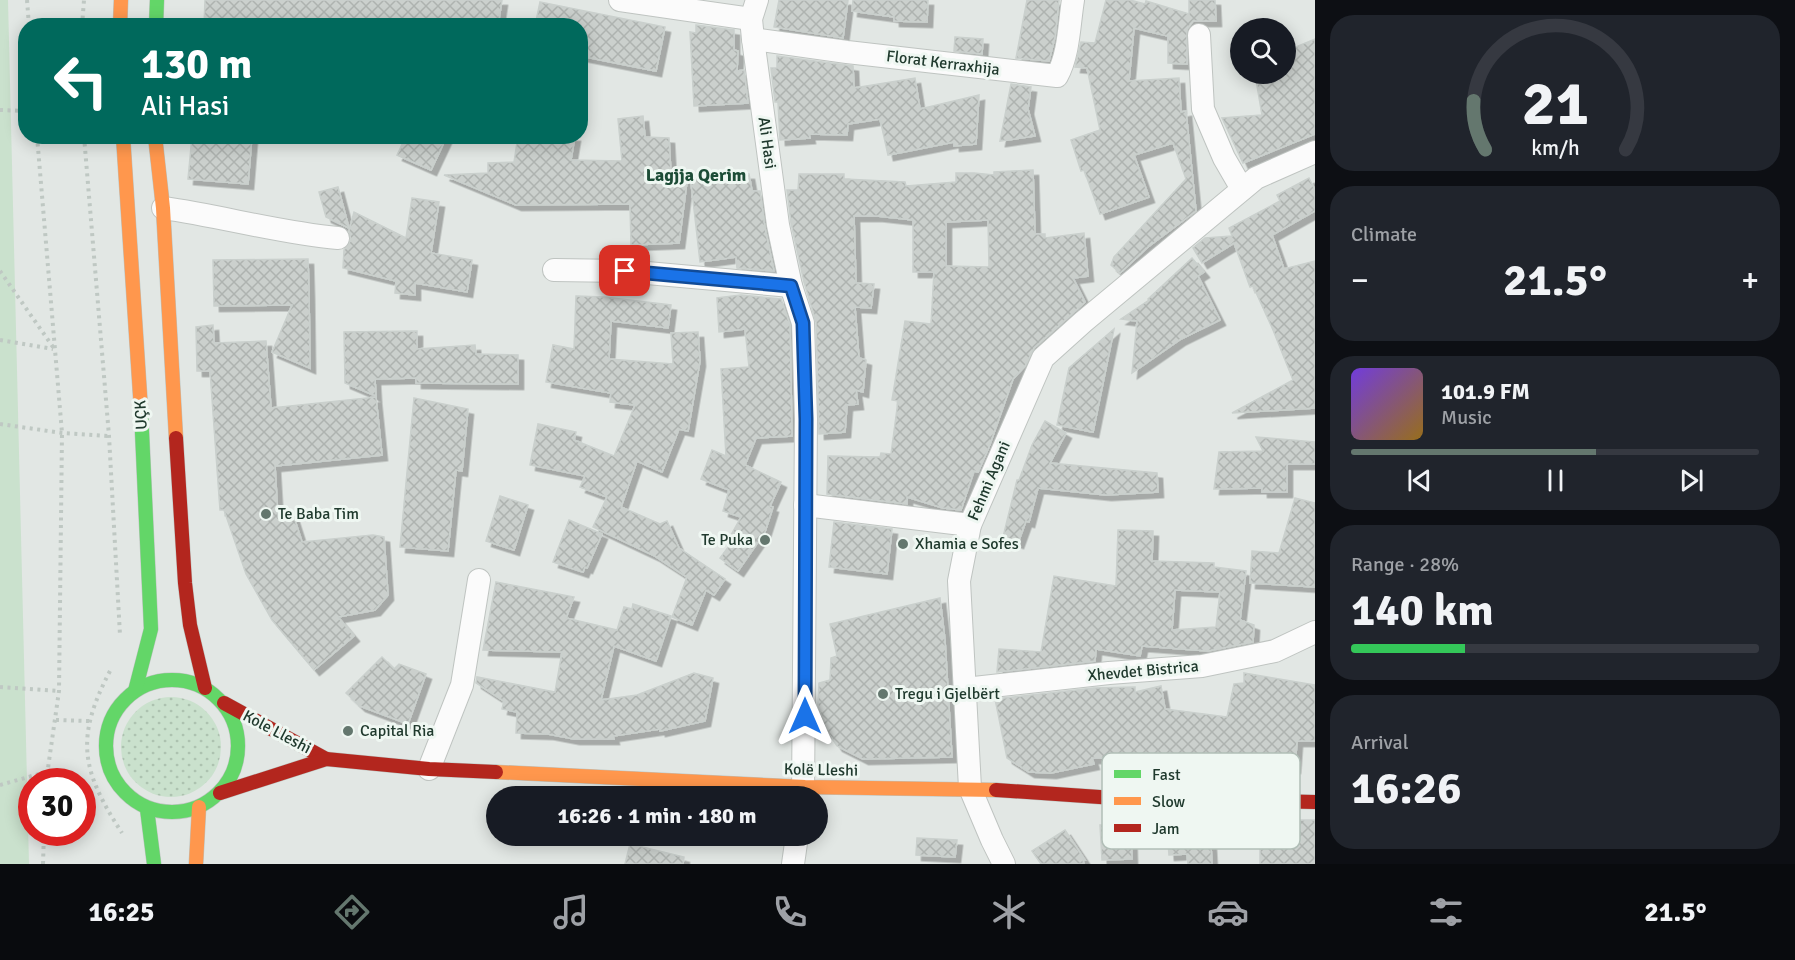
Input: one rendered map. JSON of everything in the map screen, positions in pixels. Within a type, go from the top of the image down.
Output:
[{"type":"street","points":[[120,18],[121,0]]},
{"type":"street","points":[[156,18],[157,0]]},
{"type":"street","points":[[620,0],[753,19]]},
{"type":"street","name":"Florat Kerraxhija","points":[[753,19],[847,52],[1056,76],[1062,67],[1073,0]]},
{"type":"street","name":"Ali Hasi","points":[[753,19],[778,225],[791,286],[803,323],[804,786]]},
{"type":"street","points":[[1199,34],[1203,109],[1224,158],[1242,189]]},
{"type":"street","name":"UÇK","points":[[124,144],[139,374],[151,629],[135,692]]},
{"type":"street","points":[[156,144],[163,208],[185,583],[190,625],[205,688]]},
{"type":"street","name":"Fehmi Agani","points":[[1004,864],[970,788],[959,581],[970,525],[1043,358],[1256,178],[1314,156]]},
{"type":"street","points":[[163,208],[206,214],[299,234],[338,237]]},
{"type":"street","points":[[554,270],[625,271],[791,286]]},
{"type":"street","points":[[805,506],[970,525]]},
{"type":"street","points":[[429,769],[462,685],[479,580]]},
{"type":"street","name":"Xhevdet Bistrica","points":[[965,689],[1202,666],[1275,651],[1315,632]]},
{"type":"street","name":"UÇK","points":[[182,680],[205,688],[224,704],[236,725],[239,749],[234,773],[220,793],[200,807],[176,813],[147,810],[130,798],[114,779],[107,756],[108,732],[117,709],[135,692],[157,681],[182,680]]},
{"type":"street","name":"Kole Lleshi","points":[[224,704],[326,759]]},
{"type":"street","name":"Kolë Lleshi","points":[[326,759],[429,769],[706,786]]},
{"type":"street","name":"Kole Lleshi","points":[[220,793],[326,759]]},
{"type":"street","name":"Kolë Lleshi","points":[[828,791],[970,788],[1102,797]]},
{"type":"street","name":"Kolë Lleshi","points":[[1300,802],[1315,802]]},
{"type":"street","points":[[196,864],[200,807]]},
{"type":"street","points":[[147,810],[154,864]]},
{"type":"street","points":[[793,864],[796,846]]},
{"type":"path","points":[[27,0],[28,18]]},
{"type":"path","points":[[83,18],[84,0]]},
{"type":"path","points":[[0,110],[18,111]]},
{"type":"path","points":[[38,144],[62,433],[59,691],[47,768]]},
{"type":"path","points":[[85,144],[109,435],[121,646]]},
{"type":"path","points":[[0,271],[54,349]]},
{"type":"path","points":[[0,340],[54,349]]},
{"type":"path","points":[[0,424],[62,433],[109,435]]},
{"type":"path","points":[[113,665],[89,721],[86,744],[90,773],[103,804],[125,837]]},
{"type":"path","points":[[0,687],[59,691]]},
{"type":"path","points":[[56,720],[89,721]]},
{"type":"path","points":[[0,785],[18,780]]},
{"type":"path","points":[[43,864],[44,846]]},
{"type":"green space","points":[[0,0],[8,0],[27,768],[18,768],[18,846],[29,846],[29,864],[0,864]]},
{"type":"green space","points":[[171,697],[190,701],[207,711],[217,728],[221,747],[217,766],[207,783],[190,793],[171,797],[152,793],[135,783],[125,766],[121,747],[125,728],[135,711],[152,701]]},
{"type":"building","points":[[205,0],[502,0],[499,18],[204,18]]},
{"type":"building","points":[[779,0],[848,0],[843,38],[774,27]]},
{"type":"building","points":[[853,0],[928,0],[927,22],[894,21],[894,17],[852,11]]},
{"type":"building","points":[[1027,0],[1059,0],[1055,37],[1049,61],[1016,58]]},
{"type":"building","points":[[1106,0],[1130,0],[1145,4],[1146,1],[1189,14],[1189,0],[1215,0],[1216,21],[1193,21],[1187,29],[1187,64],[1168,63],[1168,36],[1134,28],[1129,81],[1179,78],[1181,112],[1186,111],[1196,211],[1148,247],[1120,273],[1111,265],[1114,257],[1186,179],[1173,143],[1134,155],[1149,197],[1100,214],[1084,170],[1081,171],[1071,140],[1100,130],[1087,68],[1075,67],[1081,42],[1095,43]]},
{"type":"building","points":[[540,2],[665,27],[656,71],[588,58],[588,18],[537,18]]},
{"type":"building","points":[[696,25],[734,30],[734,50],[738,51],[737,71],[744,70],[748,103],[694,106],[690,32],[696,33]]},
{"type":"building","points":[[955,37],[983,39],[982,54],[954,51]]},
{"type":"building","points":[[1315,39],[1315,134],[1243,163],[1222,118],[1262,115],[1257,84],[1296,84],[1296,47]]},
{"type":"building","points":[[777,56],[853,66],[854,88],[915,78],[920,109],[979,95],[976,144],[954,146],[954,142],[888,155],[880,119],[848,124],[847,135],[809,134],[810,138],[780,140],[778,102],[775,102],[771,68],[777,68]]},
{"type":"building","points":[[1011,84],[1031,87],[1028,109],[1035,136],[1000,141]]},
{"type":"building","points":[[643,116],[645,137],[669,138],[671,174],[688,174],[679,243],[631,245],[630,204],[516,205],[444,175],[488,173],[488,163],[514,162],[517,144],[574,144],[571,160],[622,161],[618,119]]},
{"type":"building","points":[[191,144],[251,144],[248,184],[188,179]]},
{"type":"building","points":[[402,144],[443,144],[431,170],[397,155]]},
{"type":"building","points":[[1033,170],[1035,234],[1045,234],[1045,238],[1084,233],[1088,276],[1073,278],[1085,302],[1034,348],[1025,366],[1013,379],[989,447],[978,472],[974,471],[961,510],[943,508],[907,497],[907,504],[827,494],[828,456],[880,457],[881,453],[891,454],[898,401],[892,400],[905,321],[931,324],[934,272],[913,272],[913,220],[854,216],[856,283],[874,284],[871,308],[855,307],[859,358],[866,360],[863,392],[856,390],[858,404],[847,405],[845,432],[819,434],[816,322],[804,282],[791,223],[787,190],[798,190],[799,174],[844,174],[844,179],[905,182],[906,186],[956,182],[956,173],[994,175],[994,172]],"holes":[[[988,220],[989,267],[946,266],[946,222]]]},
{"type":"building","points":[[690,174],[749,174],[752,191],[760,191],[774,271],[737,268],[736,257],[700,262]]},
{"type":"building","points":[[1309,178],[1315,190],[1315,211],[1272,235],[1284,269],[1315,261],[1315,408],[1232,413],[1293,380],[1253,286],[1250,287],[1234,243],[1202,263],[1193,248],[1205,238],[1232,236],[1229,228],[1280,201],[1277,195]]},
{"type":"building","points":[[338,187],[349,228],[326,217],[319,192]]},
{"type":"building","points":[[412,198],[439,202],[431,253],[472,260],[467,292],[415,283],[415,295],[395,293],[396,281],[343,268],[344,250],[351,240],[349,231],[354,212],[406,238]]},
{"type":"building","points":[[1192,258],[1204,272],[1198,276],[1220,320],[1181,339],[1132,373],[1137,321],[1121,319],[1149,300]]},
{"type":"building","points":[[308,259],[310,368],[272,352],[292,305],[214,306],[213,260]]},
{"type":"building","points":[[741,295],[781,299],[790,325],[792,436],[756,438],[745,465],[781,482],[770,506],[773,507],[765,532],[738,571],[720,558],[735,538],[731,535],[741,517],[723,511],[729,490],[701,479],[712,450],[726,456],[721,369],[749,367],[745,329],[719,332],[717,298]]},
{"type":"building","points":[[576,296],[671,305],[668,328],[611,321],[609,359],[673,364],[671,333],[698,332],[700,361],[688,431],[679,429],[662,472],[637,461],[621,507],[660,524],[667,521],[679,548],[725,579],[714,595],[706,590],[692,625],[672,617],[687,577],[655,556],[593,527],[607,497],[580,487],[585,476],[530,465],[538,424],[576,432],[574,440],[614,456],[635,405],[610,402],[611,393],[546,382],[553,345],[574,349]]},
{"type":"building","points":[[213,325],[214,343],[266,341],[271,408],[376,397],[382,455],[275,466],[278,517],[293,514],[302,542],[373,535],[384,537],[388,595],[375,610],[338,617],[354,636],[314,670],[272,620],[246,574],[224,510],[220,510],[210,371],[197,371],[196,327]]},
{"type":"building","points":[[1114,329],[1093,432],[1057,425],[1069,368]]},
{"type":"building","points":[[417,331],[417,349],[475,345],[476,354],[518,355],[518,384],[416,383],[416,378],[375,379],[376,396],[345,383],[344,332]]},
{"type":"building","points":[[414,398],[468,409],[462,471],[456,470],[448,551],[400,547]]},
{"type":"building","points":[[1045,421],[1066,433],[1050,463],[1157,473],[1158,492],[1106,495],[1038,488],[1029,522],[1026,521],[1018,543],[1003,537],[1017,480],[1019,480],[1032,445]]},
{"type":"building","points":[[1256,437],[1315,442],[1315,464],[1287,464],[1287,492],[1262,492],[1262,488],[1214,489],[1219,452],[1263,451]]},
{"type":"building","points":[[500,496],[528,505],[514,550],[486,541]]},
{"type":"building","points":[[1295,498],[1315,503],[1315,587],[1250,583],[1252,551],[1279,553]]},
{"type":"building","points":[[569,520],[602,534],[583,572],[553,562]]},
{"type":"building","name":"Xhamia e Sofes","points":[[834,522],[892,529],[887,574],[829,567]]},
{"type":"building","points":[[1118,530],[1153,531],[1152,561],[1214,563],[1214,567],[1246,571],[1240,620],[1254,625],[1253,642],[1208,651],[1142,646],[1140,656],[1096,649],[1095,661],[997,672],[999,649],[1041,652],[1054,576],[1116,586]],"holes":[[[1175,590],[1220,592],[1216,627],[1172,630]]]},
{"type":"building","points":[[496,582],[574,597],[566,618],[617,630],[624,607],[632,609],[633,604],[671,616],[656,661],[614,646],[601,700],[637,695],[694,673],[713,678],[705,721],[660,731],[660,729],[613,736],[614,739],[574,739],[548,734],[516,733],[517,712],[502,709],[504,701],[476,683],[477,677],[555,692],[562,652],[483,650]]},
{"type":"building","name":"Tregu i Gjelbërt","points":[[940,598],[945,640],[952,757],[863,759],[837,746],[825,728],[818,705],[819,683],[830,680],[831,658],[837,656],[830,624]]},
{"type":"building","points":[[382,657],[394,669],[399,664],[426,674],[408,724],[360,706],[346,693]]},
{"type":"building","points":[[1244,673],[1315,685],[1315,741],[1297,741],[1296,753],[1102,753],[1102,758],[1092,758],[1094,764],[1051,773],[1029,772],[1007,758],[995,699],[1094,688],[1135,687],[1135,692],[1161,686],[1165,709],[1227,717],[1234,684],[1244,683]]},
{"type":"building","points":[[1300,820],[1315,820],[1315,864],[1260,864],[1260,849],[1300,849]]},
{"type":"building","points":[[1100,825],[1102,825],[1102,849],[1132,849],[1132,859],[1102,860]]},
{"type":"building","points":[[1065,830],[1085,860],[1083,860],[1084,864],[1041,864],[1032,851]]},
{"type":"building","points":[[917,838],[957,840],[955,857],[916,855]]},
{"type":"building","points":[[630,846],[684,857],[683,864],[625,864]]},
{"type":"building","points":[[1169,849],[1211,849],[1212,864],[1188,864],[1187,854],[1169,855]]},
{"type":"traffic: fast","points":[[156,18],[157,0]]},
{"type":"traffic: fast","points":[[135,691],[151,629],[141,410]]},
{"type":"traffic: fast","points":[[172,680],[197,685],[219,699],[233,721],[238,746],[233,771],[219,793],[197,807],[172,812],[147,807],[125,793],[111,771],[106,746],[111,721],[125,699],[147,685],[172,680]]},
{"type":"traffic: fast","points":[[147,809],[154,864]]},
{"type":"traffic: slow","points":[[120,18],[121,0]]},
{"type":"traffic: slow","points":[[124,144],[141,410]]},
{"type":"traffic: slow","points":[[156,144],[163,208],[176,438]]},
{"type":"traffic: slow","points":[[496,772],[805,787],[996,790]]},
{"type":"traffic: slow","points":[[196,864],[199,807]]},
{"type":"traffic: jam","points":[[176,438],[185,583],[190,625],[205,688]]},
{"type":"traffic: jam","points":[[224,703],[326,759]]},
{"type":"traffic: jam","points":[[220,793],[326,759],[429,769],[496,772]]},
{"type":"traffic: jam","points":[[996,790],[1102,797]]},
{"type":"traffic: jam","points":[[1300,802],[1315,802]]},
{"type":"place","name":"Te Baba Tim","points":[[266,514]]},
{"type":"place","name":"Te Puka","points":[[765,540]]},
{"type":"place","name":"Xhamia e Sofes","points":[[903,544]]},
{"type":"place","name":"Tregu i Gjelbërt","points":[[883,694]]},
{"type":"place","name":"Capital Ria","points":[[348,731]]},
{"type":"district","name":"Lagjja Qerim","points":[[696,175]]},
{"type":"route","points":[[625,271],[791,286],[803,323],[806,419],[805,716]]}]
